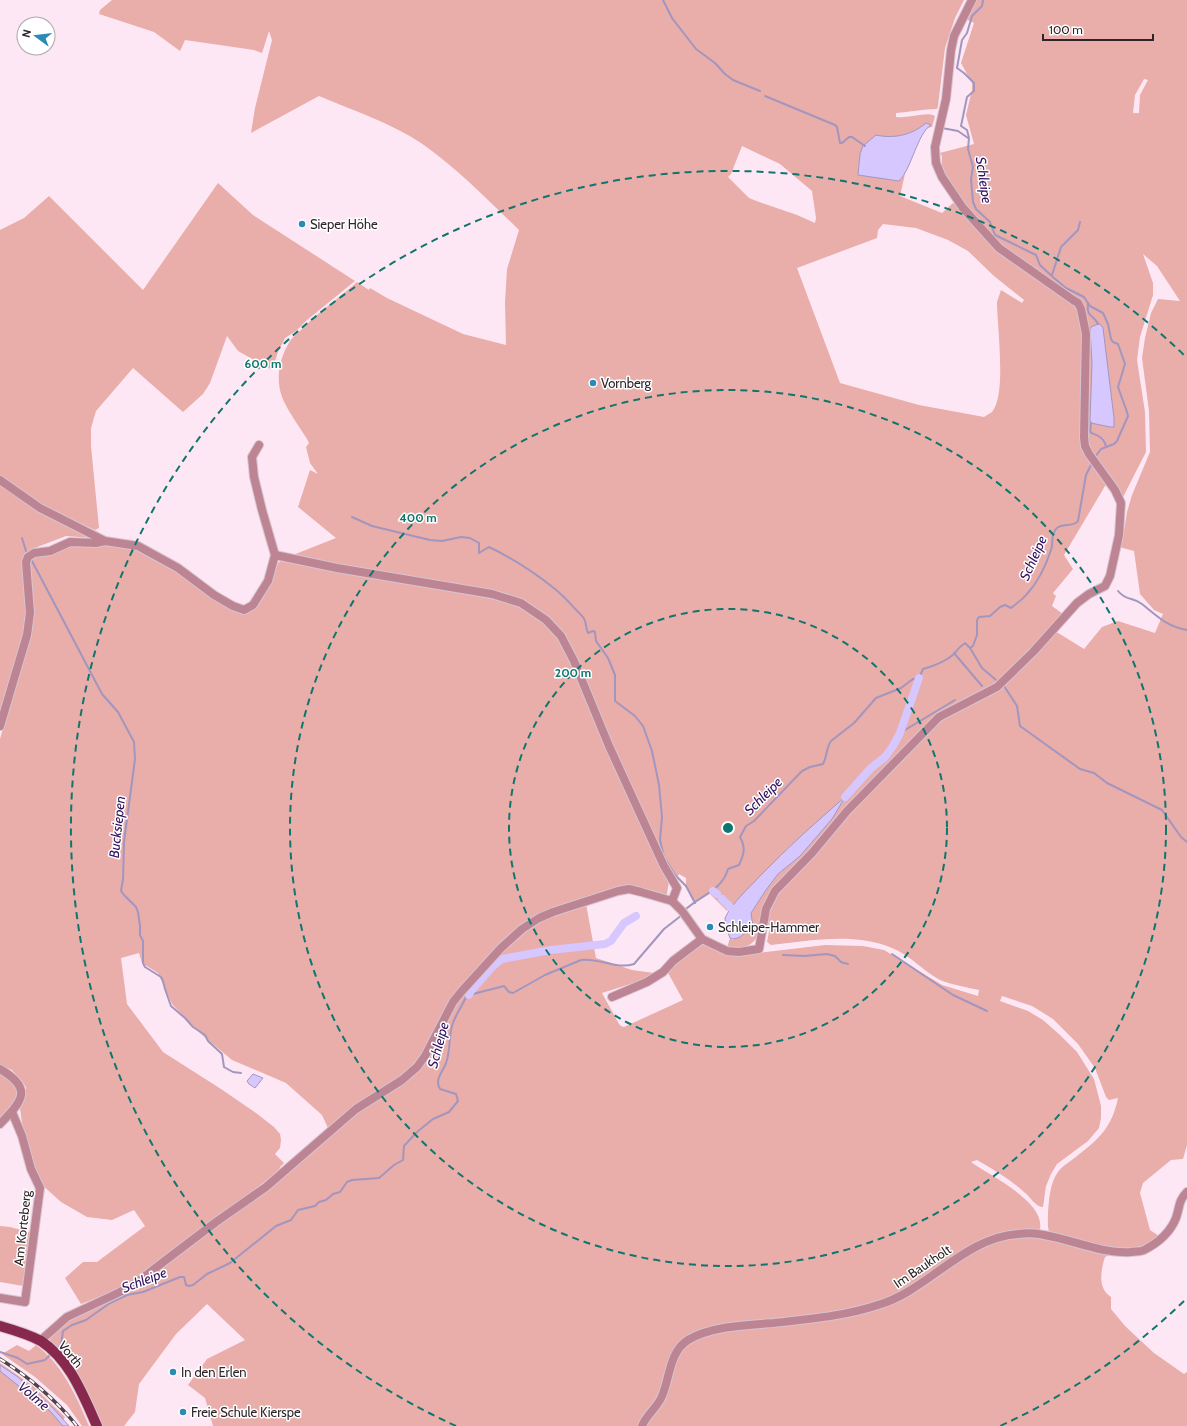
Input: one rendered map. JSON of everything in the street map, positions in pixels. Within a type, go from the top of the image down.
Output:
[{"type":"main road","name":"Vorth","points":[[0,1326],[22,1332],[43,1343],[56,1355],[67,1367],[79,1387],[97,1426]]},
{"type":"street","points":[[43,1343],[67,1316],[120,1292],[157,1268],[216,1222],[266,1187],[356,1109],[402,1080],[417,1067],[425,1056],[453,1002],[460,992],[501,948],[539,918],[618,891],[630,889],[672,901],[702,939],[727,951],[739,952],[759,949],[766,909],[775,891],[812,853],[847,811],[939,717],[997,687],[1033,652],[1077,602],[1105,586],[1110,576],[1119,535],[1122,503],[1115,490],[1085,446],[1086,334],[1081,309],[1073,300],[999,248],[963,208],[942,177],[936,162],[935,147],[946,99],[951,50],[954,36],[972,0]]},
{"type":"street","points":[[0,726],[27,635],[30,614],[26,565],[28,557],[34,553],[55,550],[70,542],[105,541],[138,546],[178,568],[214,595],[233,606],[244,610],[253,605],[268,581],[275,554],[254,477],[252,457],[259,445]]},
{"type":"street","points":[[0,480],[40,508],[105,541]]},
{"type":"street","points":[[275,554],[336,568],[492,594],[521,603],[546,620],[561,636],[574,661],[616,760],[664,866],[677,888],[672,901]]},
{"type":"street","points":[[612,997],[647,982],[663,972],[673,961],[702,939]]},
{"type":"street","points":[[0,1069],[15,1080],[22,1088],[21,1098],[12,1112],[0,1124]]},
{"type":"street","name":"Am Korteberg","points":[[0,1298],[25,1302],[40,1188],[31,1169],[22,1136],[12,1112]]},
{"type":"street","name":"Im Baukholt","points":[[642,1426],[662,1397],[674,1356],[687,1341],[708,1332],[736,1326],[846,1314],[879,1305],[904,1295],[962,1254],[986,1242],[1018,1234],[1044,1234],[1082,1245],[1119,1253],[1142,1251],[1168,1233],[1176,1217],[1178,1206],[1187,1192]]},
{"type":"shaded area","points":[[112,0],[964,0],[955,18],[945,48],[937,109],[896,113],[896,117],[927,114],[935,116],[932,127],[926,128],[930,125],[926,123],[919,130],[896,137],[886,138],[863,146],[860,154],[858,174],[899,181],[905,174],[900,196],[942,213],[953,203],[962,209],[998,250],[1072,300],[1080,310],[1084,336],[1081,435],[1108,481],[1064,555],[1073,569],[1053,593],[1056,596],[1052,606],[1063,614],[1033,651],[995,686],[937,717],[774,890],[756,939],[746,947],[727,948],[730,938],[733,940],[751,920],[751,913],[778,874],[800,856],[832,819],[844,798],[787,849],[727,911],[709,893],[694,902],[686,885],[686,878],[679,874],[677,877],[673,876],[669,881],[667,894],[664,895],[632,887],[538,915],[463,984],[419,1059],[404,1074],[328,1128],[322,1115],[286,1083],[232,1060],[201,1034],[172,1004],[158,973],[142,963],[139,953],[121,958],[127,1004],[163,1052],[221,1089],[274,1127],[280,1134],[281,1140],[280,1148],[275,1154],[284,1163],[280,1167],[279,1171],[133,1281],[119,1289],[81,1304],[65,1278],[83,1262],[97,1262],[145,1226],[134,1210],[112,1220],[87,1217],[61,1202],[40,1183],[24,1136],[20,1109],[25,1099],[26,1087],[12,1070],[0,1065],[0,739],[31,629],[29,566],[34,555],[51,555],[74,544],[137,547],[176,570],[232,609],[242,614],[252,611],[270,583],[278,563],[282,560],[520,604],[561,636],[523,601],[293,555],[336,538],[298,507],[310,470],[318,474],[310,463],[306,447],[309,443],[287,407],[280,390],[279,375],[281,361],[290,341],[314,317],[357,282],[369,290],[370,288],[387,298],[463,334],[506,345],[505,303],[507,269],[519,230],[460,174],[421,143],[384,123],[319,96],[251,133],[255,108],[272,40],[269,31],[262,53],[254,50],[185,40],[180,51],[154,32],[99,14],[100,10]],"holes":[[[742,146],[780,164],[812,191],[816,218],[815,223],[749,198],[728,177],[731,174]],[[883,224],[916,228],[948,240],[968,251],[994,276],[1024,300],[1022,303],[1001,290],[997,302],[1000,359],[999,391],[997,403],[992,412],[984,417],[919,405],[840,383],[797,268],[877,238],[878,230]]]},
{"type":"shaded area","points":[[974,0],[1187,0],[1187,1145],[1183,1159],[1171,1160],[1143,1183],[1140,1193],[1150,1230],[1159,1236],[1150,1243],[1138,1248],[1126,1250],[1083,1243],[1050,1234],[1048,1229],[1048,1213],[1050,1191],[1055,1176],[1104,1131],[1112,1117],[1118,1098],[1109,1100],[1106,1097],[1095,1068],[1078,1044],[1053,1019],[1032,1006],[1002,996],[1000,1001],[1028,1011],[1043,1020],[1077,1052],[1094,1079],[1101,1106],[1099,1128],[1088,1141],[1057,1164],[1051,1174],[1046,1186],[1043,1207],[1040,1207],[1019,1187],[996,1171],[977,1160],[971,1162],[1014,1190],[1025,1199],[1034,1209],[1039,1219],[1040,1229],[1037,1231],[979,1242],[950,1258],[905,1291],[876,1304],[685,1339],[662,1392],[639,1426],[213,1426],[205,1398],[188,1385],[207,1359],[245,1340],[207,1304],[176,1334],[139,1384],[135,1412],[124,1426],[101,1426],[90,1398],[72,1364],[48,1338],[68,1319],[122,1292],[245,1204],[358,1111],[419,1070],[428,1059],[458,1001],[503,948],[542,919],[586,904],[596,958],[632,970],[654,973],[640,981],[602,993],[619,1024],[624,1027],[683,1000],[667,971],[676,961],[703,943],[740,955],[825,945],[863,946],[884,950],[942,985],[978,996],[979,990],[954,985],[940,980],[899,951],[877,943],[862,940],[832,939],[771,945],[767,942],[770,926],[766,924],[777,892],[849,812],[941,719],[998,688],[1055,631],[1084,649],[1102,627],[1118,621],[1155,633],[1163,614],[1154,610],[1140,594],[1134,551],[1119,547],[1123,537],[1127,512],[1132,495],[1150,452],[1149,411],[1142,358],[1151,313],[1158,299],[1180,301],[1157,266],[1143,254],[1153,283],[1153,295],[1140,337],[1137,360],[1145,412],[1146,452],[1123,497],[1087,446],[1082,308],[1000,247],[975,218],[941,174],[942,156],[940,153],[974,144],[966,115],[972,90],[972,83],[961,63],[974,23],[964,18]],"holes":[[[1144,79],[1148,80],[1140,95],[1139,113],[1133,113],[1135,95]]]},
{"type":"shaded area","points":[[218,183],[253,215],[355,281],[307,320],[296,331],[285,338],[278,352],[272,370],[238,351],[227,336],[210,383],[203,394],[183,412],[133,368],[96,411],[91,428],[91,446],[99,528],[95,530],[51,510],[0,475],[0,230],[24,218],[49,196],[143,290]]},
{"type":"shaded area","points":[[0,481],[92,538],[66,536],[32,549],[23,560],[26,615],[24,636],[0,719]]},
{"type":"shaded area","points":[[0,1072],[10,1078],[19,1091],[17,1101],[0,1120]]},
{"type":"shaded area","points":[[0,1226],[33,1233],[29,1287],[0,1282]]},
{"type":"shaded area","points":[[1014,1237],[1036,1237],[1112,1254],[1105,1257],[1101,1273],[1104,1289],[1111,1297],[1111,1309],[1125,1326],[1154,1353],[1184,1374],[1187,1372],[1187,1426],[646,1426],[679,1356],[686,1348],[698,1339],[709,1334],[886,1306],[981,1247]]},
{"type":"shaded area","points":[[17,1345],[29,1351],[36,1345],[54,1362],[68,1382],[89,1426],[82,1426],[67,1405],[35,1377],[2,1354]]},
{"type":"shaded area","points":[[0,1363],[33,1386],[65,1417],[61,1423],[63,1426],[0,1426]]},
{"type":"water","points":[[926,123],[931,125],[926,129],[918,143],[908,168],[899,181],[858,175],[860,154],[863,146],[876,135],[902,135],[921,127]]},
{"type":"water","points":[[1100,324],[1103,328],[1114,427],[1091,423],[1090,421],[1092,363],[1090,329]]},
{"type":"water","points":[[845,797],[832,819],[800,856],[778,874],[766,890],[751,913],[753,926],[736,939],[730,938],[726,927],[725,918],[736,902],[781,855]]},
{"type":"water","points":[[253,1074],[263,1078],[255,1088],[247,1081]]},
{"type":"water","name":"Volme","points":[[0,1365],[18,1377],[52,1407],[69,1426],[63,1426],[50,1411],[0,1371]]},
{"type":"waterway","points":[[663,0],[672,18],[696,49],[715,63],[733,80],[760,91]]},
{"type":"waterway","name":"Schleipe","points":[[983,0],[982,6],[972,16],[967,33],[962,40],[957,68],[974,83],[974,91],[967,97],[961,126],[967,130],[969,138],[968,149],[973,167],[971,179],[973,202],[976,209],[990,222],[995,235],[1036,255],[1040,265],[1054,278],[1066,288],[1084,297],[1090,306],[1103,313],[1108,324],[1111,339],[1113,342],[1118,344],[1125,364],[1118,387],[1128,416],[1117,441],[1114,444],[1101,449],[1095,457]]},
{"type":"waterway","points":[[765,96],[835,125],[837,127],[840,143],[849,137],[852,137],[865,146]]},
{"type":"waterway","points":[[942,128],[958,131],[968,138]]},
{"type":"waterway","points":[[1052,275],[1061,247],[1078,230],[1080,222]]},
{"type":"waterway","points":[[1088,304],[1089,314],[1098,324]]},
{"type":"waterway","points":[[1091,423],[1091,433],[1101,438],[1106,446]]},
{"type":"waterway","name":"Schleipe","points":[[684,911],[721,883],[728,869],[739,865],[744,851],[740,837],[746,826],[754,821],[802,771],[810,767],[823,764],[831,741],[854,723],[876,698],[901,688],[913,679],[919,678],[923,669],[947,659],[965,643],[970,648],[973,646],[977,635],[977,620],[979,617],[990,616],[1000,607],[1005,605],[1011,608],[1025,596],[1035,584],[1044,567],[1051,550],[1053,535],[1056,529],[1078,521],[1086,475],[1092,463]]},
{"type":"waterway","points":[[352,517],[372,526],[430,540],[442,541],[461,537],[470,538],[479,543],[479,553],[489,547],[515,561],[539,577],[559,592],[583,617],[588,633],[593,631],[595,632],[596,641],[608,658],[615,675],[615,701],[635,716],[643,726],[652,751],[659,785],[662,817],[660,840],[664,857],[675,875],[686,886],[695,903]]},
{"type":"waterway","name":"Bucksiepen","points":[[22,538],[26,551]]},
{"type":"waterway","name":"Bucksiepen","points":[[32,561],[102,694],[118,712],[134,742],[135,759],[124,842],[123,879],[121,891],[136,907],[138,912],[140,935],[143,941],[143,963],[145,967],[161,977],[171,1006],[193,1027],[205,1035],[208,1041],[222,1054],[224,1067],[233,1072],[241,1073]]},
{"type":"waterway","points":[[1118,591],[1124,596],[1139,602],[1167,623],[1187,630]]},
{"type":"waterway","points":[[970,648],[982,668],[996,680]]},
{"type":"waterway","points":[[954,653],[982,686]]},
{"type":"waterway","points":[[845,797],[871,768],[885,757],[893,746],[900,733],[919,678]]},
{"type":"waterway","points":[[1004,686],[1017,706],[1020,726],[1080,769],[1094,773],[1107,783],[1162,810],[1181,837],[1187,842]]},
{"type":"waterway","points":[[900,733],[955,700]]},
{"type":"waterway","name":"Schleipe","points":[[713,891],[717,894]]},
{"type":"waterway","points":[[722,899],[731,908]]},
{"type":"waterway","name":"Schleipe","points":[[56,1350],[61,1345],[63,1331],[72,1325],[86,1320],[110,1303],[127,1295],[143,1292],[180,1277],[184,1277],[186,1285],[193,1285],[207,1274],[230,1263],[276,1226],[291,1220],[298,1210],[315,1206],[319,1202],[326,1200],[333,1194],[340,1192],[347,1182],[352,1180],[379,1178],[394,1165],[403,1160],[404,1146],[417,1132],[433,1119],[449,1112],[458,1101],[456,1094],[440,1089],[438,1079],[448,1058],[450,1033],[453,1023],[466,997],[504,986],[509,992],[513,993],[545,975],[581,960],[594,960],[614,965],[634,964],[664,929],[682,915]]},
{"type":"waterway","points":[[469,995],[492,967],[502,959],[551,950],[605,944],[611,941],[624,923],[636,916]]},
{"type":"waterway","points":[[783,955],[804,956],[827,954],[835,956],[841,962],[848,964]]},
{"type":"waterway","points":[[892,954],[953,995],[987,1011]]},
{"type":"waterway","name":"Schleipe","points":[[0,1352],[18,1358],[27,1364],[45,1360],[51,1354]]},
{"type":"railway","points":[[0,1359],[41,1389],[77,1426]]},
{"type":"place","name":"Sieper Höhe","points":[[302,224]]},
{"type":"place","name":"Vornberg","points":[[593,383]]},
{"type":"place","name":"Schleipe-Hammer","points":[[710,927]]},
{"type":"place","name":"In den Erlen","points":[[173,1372]]},
{"type":"place","name":"Freie Schule Kierspe","points":[[183,1412]]}]
